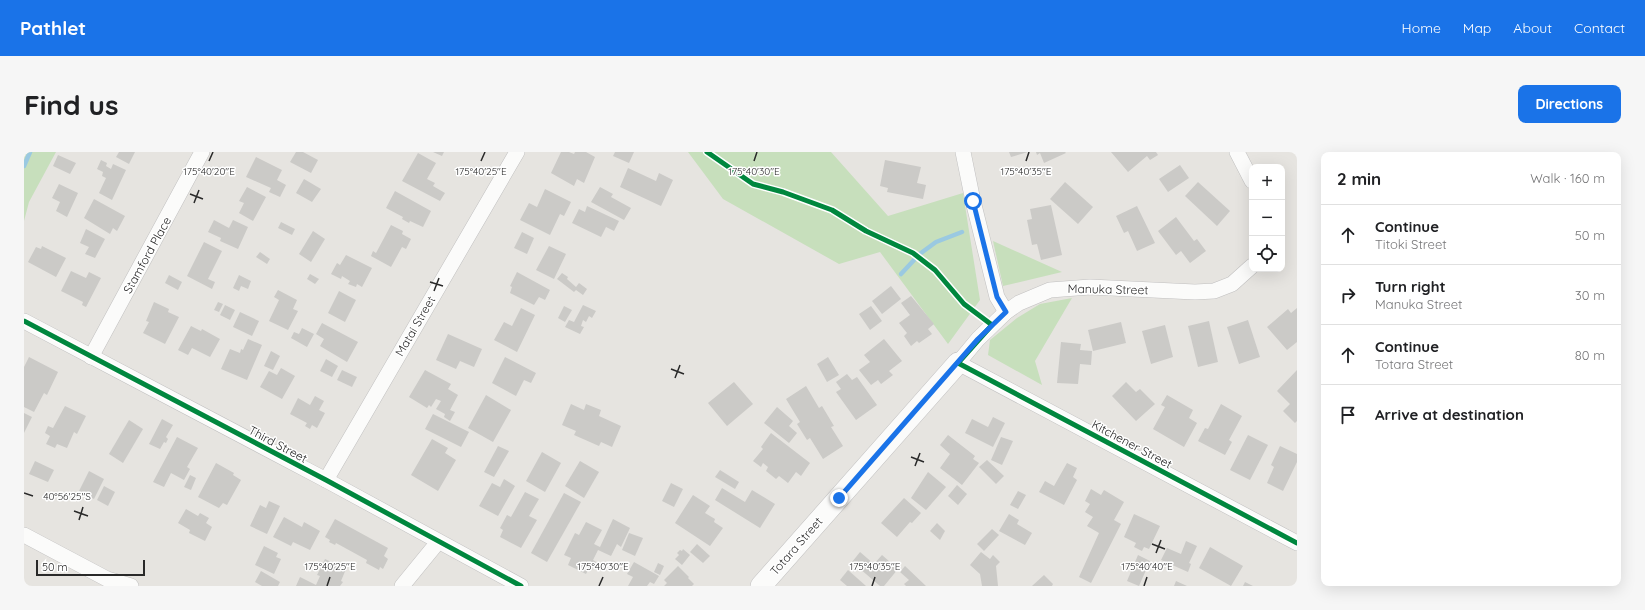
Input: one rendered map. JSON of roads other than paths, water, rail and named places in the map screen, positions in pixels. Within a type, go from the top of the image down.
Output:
[{"type":"street","name":"Stamford Place","points":[[91,357],[202,152]]},
{"type":"street","name":"Matai Street","points":[[326,480],[517,152]]},
{"type":"street","points":[[963,152],[973,201],[997,297],[1006,312]]},
{"type":"street","points":[[1237,152],[1249,175]]},
{"type":"street","name":"Manuka Street","points":[[958,363],[978,339],[1006,312],[1019,303],[1050,290],[1067,287],[1090,287],[1195,292],[1214,291],[1232,284],[1249,269]]},
{"type":"street","name":"Third Street","points":[[24,321],[326,480],[521,586]]},
{"type":"street","name":"Kitchener Street","points":[[958,363],[1297,543]]},
{"type":"street","name":"Totara Street","points":[[761,586],[958,363]]},
{"type":"street","points":[[24,535],[107,578],[131,586]]},
{"type":"street","points":[[402,586],[438,542]]},
{"type":"waterway","points":[[24,166],[30,152]]},
{"type":"waterway","points":[[921,253],[936,242],[962,232]]},
{"type":"waterway","points":[[901,274],[915,259]]}]
